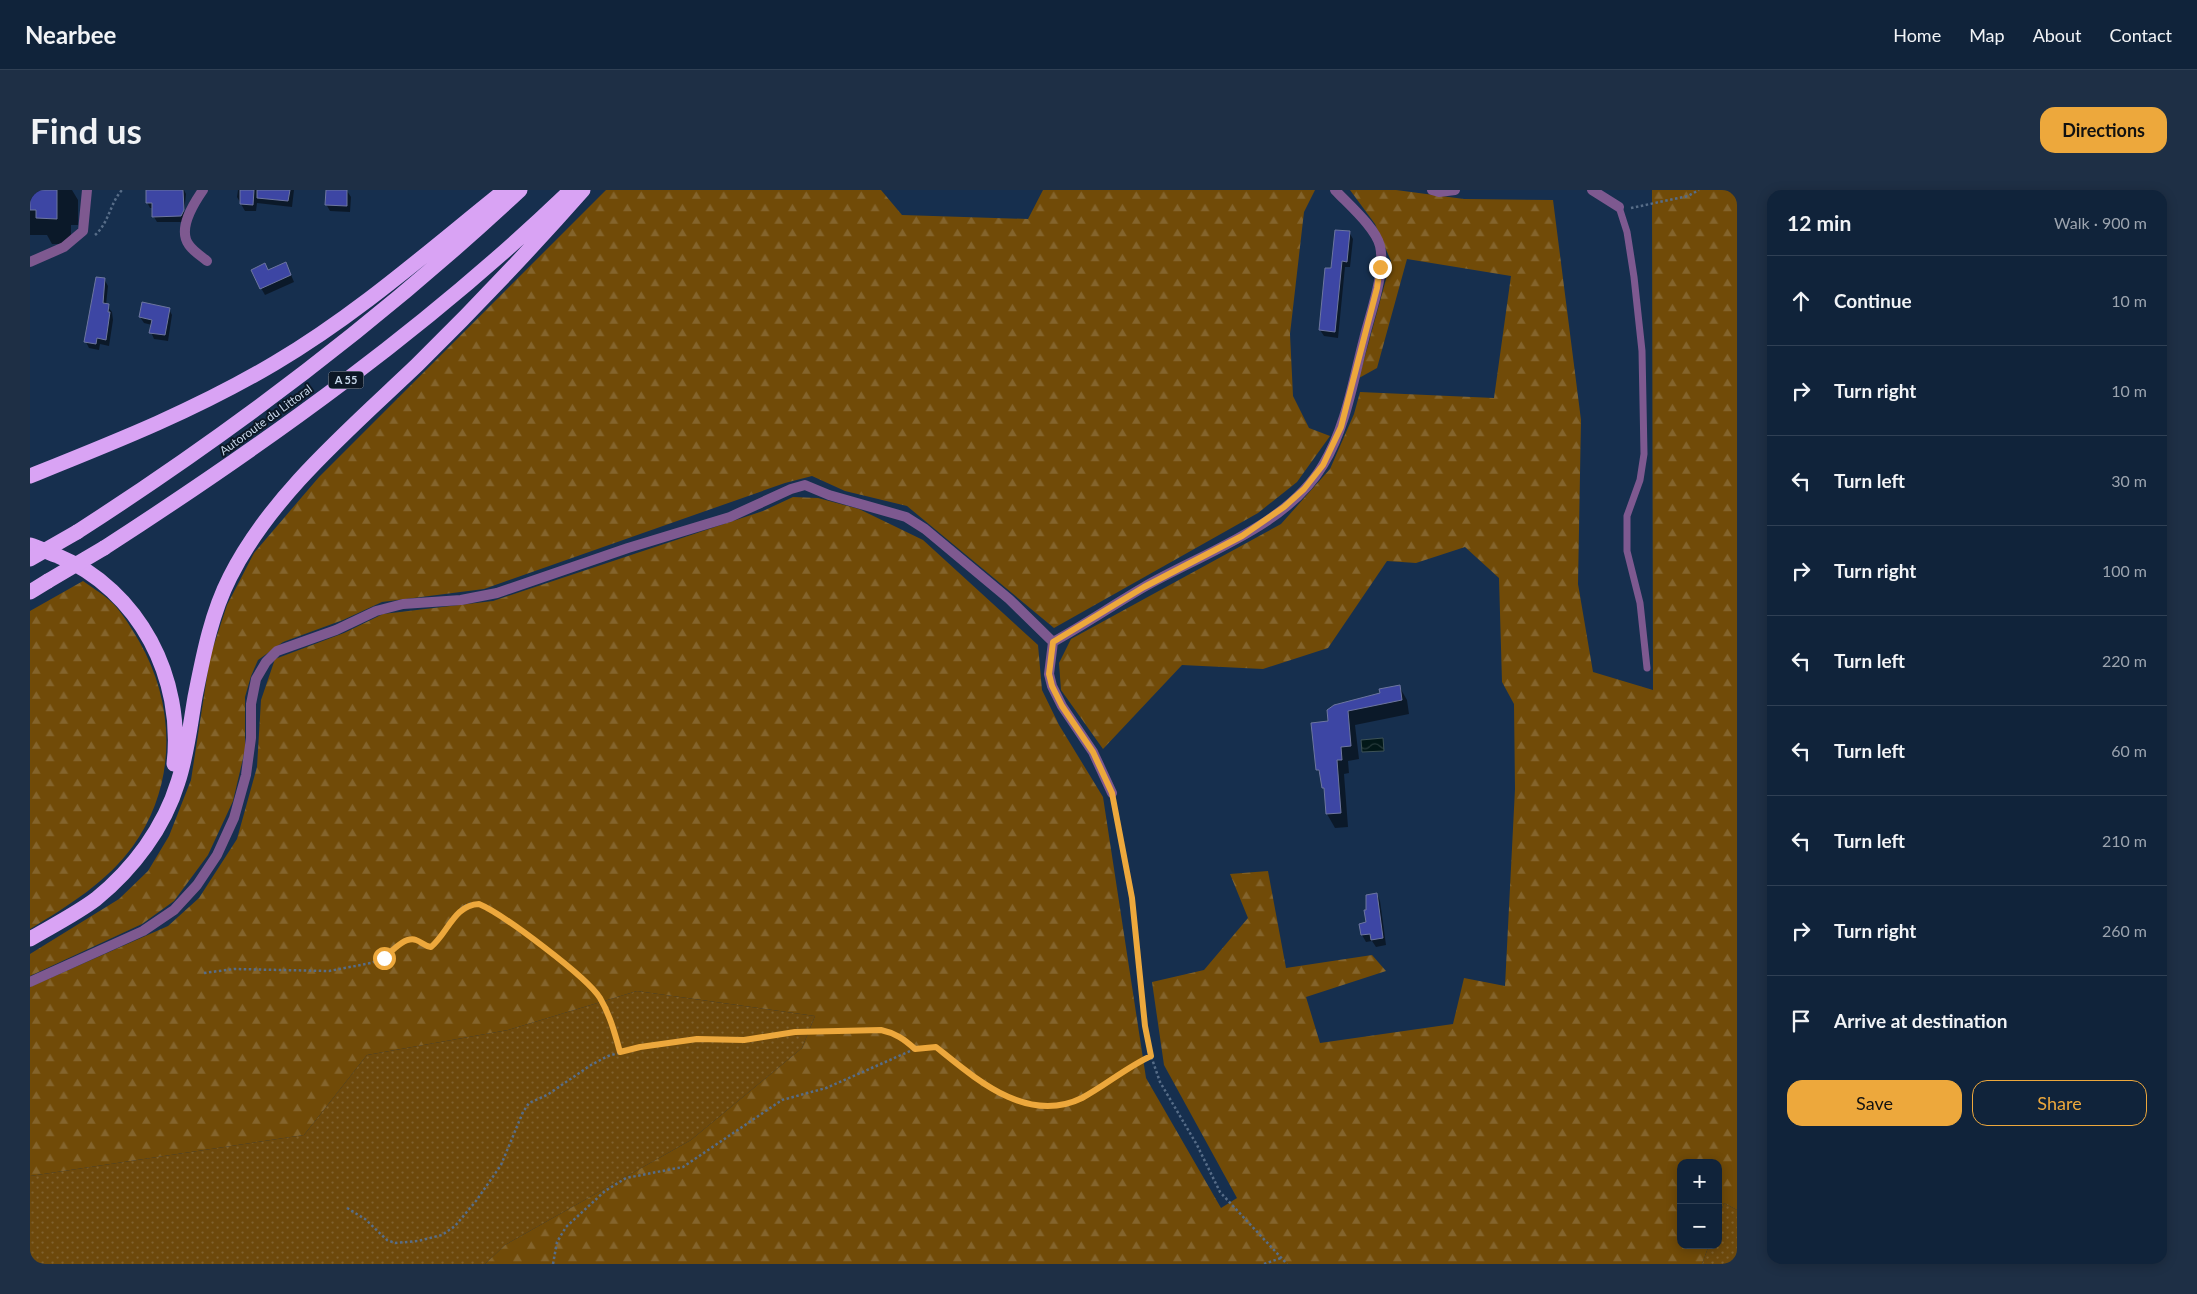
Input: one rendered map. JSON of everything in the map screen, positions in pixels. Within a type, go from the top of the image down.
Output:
[{"type":"highway","points":[[30,476],[164,422],[275,363],[376,295],[506,190]]},
{"type":"highway","name":"Autoroute du Littoral","points":[[30,559],[77,532],[197,451],[298,377],[467,239],[520,190]]},
{"type":"highway","name":"Autoroute du Littoral","points":[[30,592],[104,548],[223,470],[342,383],[453,294],[571,190]]},
{"type":"highway","points":[[30,939],[95,899],[124,873],[146,847],[159,827],[175,791],[188,741],[205,650],[214,618],[230,577],[247,548],[301,479],[537,242],[583,190]]},
{"type":"highway","points":[[30,545],[71,562],[111,589],[138,620],[153,644],[168,686],[175,721],[176,739],[170,787],[152,833],[124,873]]},
{"type":"street","points":[[30,262],[64,248],[83,231],[88,190]]},
{"type":"street","points":[[204,190],[193,204],[184,232],[188,244],[207,261]]},
{"type":"street","points":[[1053,642],[1144,587],[1242,536],[1291,501],[1304,489],[1323,465],[1344,418],[1377,288],[1380,267],[1380,246],[1371,230],[1335,190]]},
{"type":"street","points":[[1432,190],[1439,192],[1456,190]]},
{"type":"street","points":[[1592,190],[1619,207]]},
{"type":"street","points":[[30,982],[142,931],[174,910],[197,884],[216,855],[234,818],[246,775],[251,738],[251,704],[256,679],[266,662],[277,651],[336,630],[376,611],[403,604],[461,600],[498,594],[628,548],[730,517],[805,485],[829,495],[906,517],[925,529],[1009,599],[1053,642]]},
{"type":"street","points":[[1053,642],[1049,674],[1052,686],[1062,706],[1093,752],[1112,793]]},
{"type":"lane","points":[[1619,207],[1627,232],[1642,351],[1644,454],[1640,480],[1626,516],[1627,551],[1640,602],[1647,668]]},
{"type":"path","points":[[89,239],[101,229],[117,196],[122,190]]},
{"type":"path","points":[[1619,207],[1630,208],[1688,196],[1699,190]]},
{"type":"path","points":[[1112,793],[1132,898],[1140,982],[1151,1056],[1160,1082],[1197,1145],[1220,1192],[1287,1264]]},
{"type":"path","points":[[204,973],[234,969],[329,971],[371,963],[384,958],[408,940],[416,940],[431,947],[439,940],[462,908],[469,904],[479,904],[528,936],[588,984],[600,997],[620,1052]]},
{"type":"path","points":[[347,1208],[365,1219],[387,1240],[395,1243],[418,1241],[442,1235],[455,1226],[466,1214],[501,1165],[523,1112],[529,1103],[547,1095],[591,1065],[620,1052],[640,1047],[697,1039],[744,1040],[795,1032],[867,1029],[893,1033],[904,1039],[915,1049]]},
{"type":"path","points":[[553,1264],[557,1242],[566,1227],[605,1191],[626,1178],[683,1167],[782,1100],[826,1088],[915,1049],[936,1047],[982,1083],[1012,1100],[1039,1106],[1058,1105],[1078,1099],[1151,1056]]},
{"type":"path","points":[[1264,1264],[1281,1258]]},
{"type":"shaded area","points":[[637,991],[815,1016],[802,1048],[691,1140],[505,1245],[485,1264],[30,1264],[30,1176],[304,1135],[367,1055],[508,1030]]},
{"type":"shaded area","points":[[1724,1203],[1737,1210],[1737,1264],[1702,1264],[1708,1249],[1722,1249],[1722,1208]]},
{"type":"green space","points":[[606,190],[881,190],[902,215],[1028,219],[1043,190],[1315,190],[1304,212],[1290,334],[1293,396],[1309,428],[1330,436],[1297,482],[1258,513],[1054,628],[907,506],[845,491],[812,476],[785,483],[484,589],[382,602],[343,620],[283,642],[258,660],[251,676],[245,697],[245,750],[233,801],[208,855],[174,901],[142,924],[30,976],[30,954],[119,899],[148,871],[169,836],[191,780],[210,657],[227,605],[254,553],[319,477]]},
{"type":"green space","points":[[1350,190],[1396,190],[1464,199],[1553,200],[1581,420],[1578,584],[1593,672],[1653,690],[1652,190],[1737,190],[1737,1210],[1724,1203],[1722,1208],[1722,1159],[1677,1159],[1677,1249],[1708,1249],[1702,1264],[485,1264],[505,1245],[691,1140],[802,1048],[815,1016],[637,991],[508,1030],[367,1055],[304,1135],[30,1176],[30,987],[168,926],[199,898],[237,839],[257,767],[261,700],[275,659],[344,633],[383,614],[493,601],[763,511],[793,497],[818,498],[859,509],[923,540],[1038,645],[1042,690],[1059,725],[1103,797],[1146,1078],[1221,1208],[1237,1198],[1164,1065],[1152,982],[1204,970],[1248,918],[1230,874],[1268,871],[1286,968],[1372,955],[1386,971],[1306,997],[1320,1043],[1453,1024],[1464,978],[1505,986],[1515,789],[1514,704],[1502,682],[1499,578],[1465,547],[1416,563],[1387,561],[1328,648],[1263,669],[1182,665],[1103,749],[1061,690],[1059,663],[1071,639],[1281,524],[1330,469],[1354,414],[1360,392],[1494,398],[1511,276],[1407,259],[1377,368],[1359,378],[1391,261],[1375,224]]},
{"type":"green space","points":[[83,581],[113,603],[121,613],[139,641],[151,666],[160,691],[165,718],[166,745],[164,771],[158,797],[147,822],[123,859],[86,892],[30,929],[30,611]]},
{"type":"water","points":[[1383,738],[1384,751],[1362,752],[1361,740]]},
{"type":"building","points":[[30,190],[57,190],[57,219],[36,218],[36,210],[30,210]]},
{"type":"building","points":[[146,190],[183,190],[184,210],[181,216],[152,217],[152,203],[146,203]]},
{"type":"building","points":[[240,190],[254,190],[253,205],[240,204]]},
{"type":"building","points":[[257,190],[290,190],[288,201],[257,198]]},
{"type":"building","points":[[326,190],[347,190],[347,206],[325,205]]},
{"type":"building","points":[[1335,230],[1350,231],[1347,262],[1342,261],[1335,332],[1319,330],[1325,268],[1331,268]]},
{"type":"building","points":[[286,262],[291,275],[260,289],[251,270],[265,263],[268,270]]},
{"type":"building","points":[[96,277],[105,278],[103,303],[109,304],[108,312],[110,312],[106,340],[97,338],[96,344],[84,342]]},
{"type":"building","points":[[142,302],[170,308],[165,335],[149,333],[152,320],[139,317]]},
{"type":"building","points":[[1400,685],[1402,700],[1348,711],[1351,746],[1341,747],[1342,760],[1337,760],[1341,813],[1326,814],[1324,788],[1322,788],[1319,770],[1316,770],[1311,723],[1328,721],[1327,710],[1334,705],[1380,693],[1379,689]]},
{"type":"building","points":[[1377,893],[1383,938],[1371,940],[1370,934],[1361,935],[1359,924],[1366,922],[1364,910],[1366,910],[1366,895]]},
{"type":"route","points":[[384,958],[408,940],[416,940],[431,947],[439,940],[462,908],[469,904],[479,904],[528,936],[588,984],[600,997],[620,1052],[640,1047],[697,1039],[744,1040],[795,1032],[881,1030],[893,1033],[904,1039],[915,1049],[936,1047],[982,1083],[1012,1100],[1039,1106],[1073,1102],[1151,1056],[1145,1026],[1132,898],[1112,793],[1093,752],[1062,706],[1052,686],[1049,674],[1053,642],[1144,587],[1242,536],[1284,507],[1304,489],[1323,465],[1341,427],[1377,288],[1380,267]]}]
